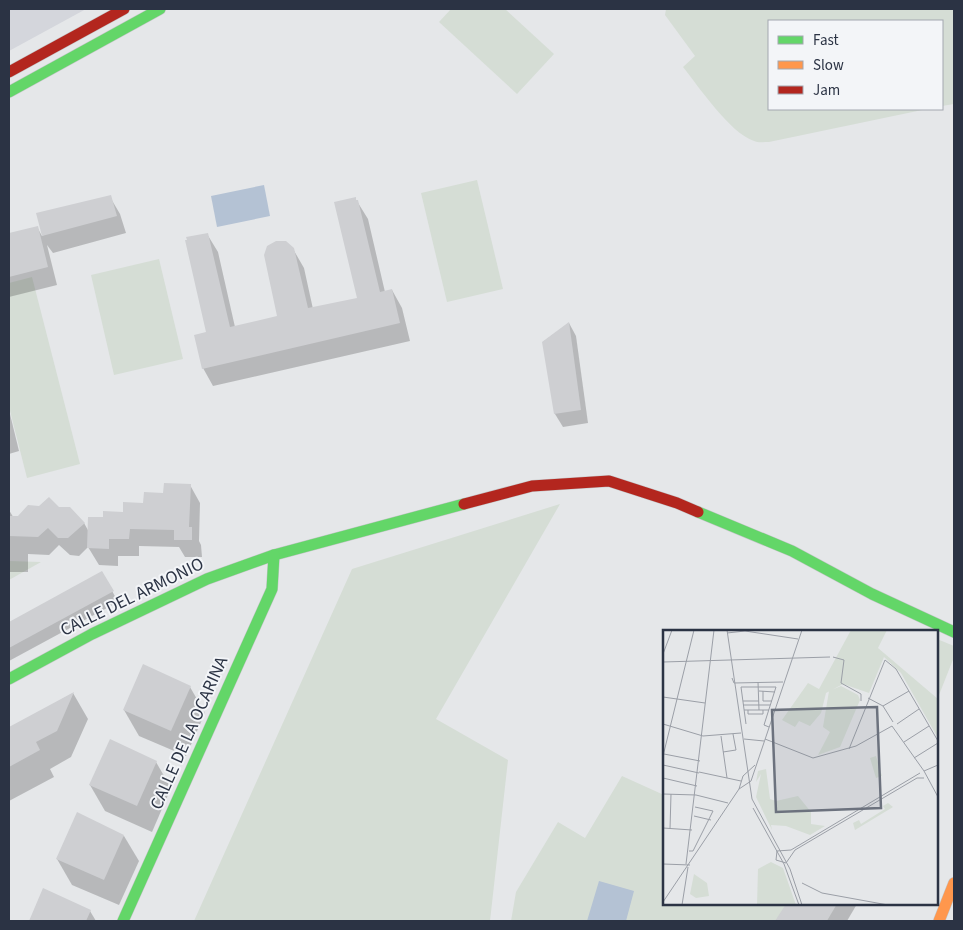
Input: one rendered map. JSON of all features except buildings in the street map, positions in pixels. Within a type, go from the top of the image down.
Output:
[{"type":"street","points":[[9,72],[124,9]]},
{"type":"street","points":[[9,92],[160,9]]},
{"type":"street","points":[[9,81],[35,67],[50,62],[63,62]]},
{"type":"street","name":"CALLE DEL ARMONIO","points":[[9,679],[92,634],[207,579],[274,555],[532,486],[608,481],[677,503],[792,551],[872,594],[954,632]]},
{"type":"street","name":"CALLE DE LA OCARINA","points":[[124,921],[272,589],[274,555]]},
{"type":"street","points":[[939,921],[954,883]]},
{"type":"shaded area","points":[[9,9],[86,9],[9,51]]},
{"type":"shaded area","points":[[451,9],[505,9],[554,54],[517,94],[439,22]]},
{"type":"shaded area","points":[[666,9],[954,9],[954,104],[943,106],[943,20],[768,20],[768,110],[922,110],[769,142],[756,142],[735,129],[725,119],[683,67],[695,56],[665,15]]},
{"type":"shaded area","points":[[477,180],[503,289],[447,302],[421,193]]},
{"type":"shaded area","points":[[159,259],[183,359],[114,375],[91,275]]},
{"type":"shaded area","points":[[32,277],[80,464],[27,478],[9,407],[9,283]]},
{"type":"shaded area","points":[[560,504],[436,719],[508,760],[490,921],[194,921],[352,569]]},
{"type":"shaded area","points":[[9,561],[41,562],[9,580]]},
{"type":"shaded area","points":[[938,639],[954,646],[954,657],[938,697]]},
{"type":"shaded area","points":[[622,776],[663,795],[663,905],[836,905],[827,921],[511,921],[516,892],[558,822],[585,838]]},
{"type":"water","points":[[264,185],[270,216],[217,227],[211,196]]},
{"type":"water","points":[[599,881],[634,891],[626,921],[587,921]]},
{"type":"traffic: fast","points":[[9,92],[160,9]]},
{"type":"traffic: fast","points":[[9,679],[92,634],[207,579],[274,555],[464,504]]},
{"type":"traffic: fast","points":[[698,512],[792,551],[872,594],[954,632]]},
{"type":"traffic: fast","points":[[123,921],[272,589],[274,555]]},
{"type":"traffic: slow","points":[[939,921],[954,883]]},
{"type":"traffic: jam","points":[[9,72],[124,9]]},
{"type":"traffic: jam","points":[[464,504],[532,486],[609,481],[677,503],[698,512]]}]
